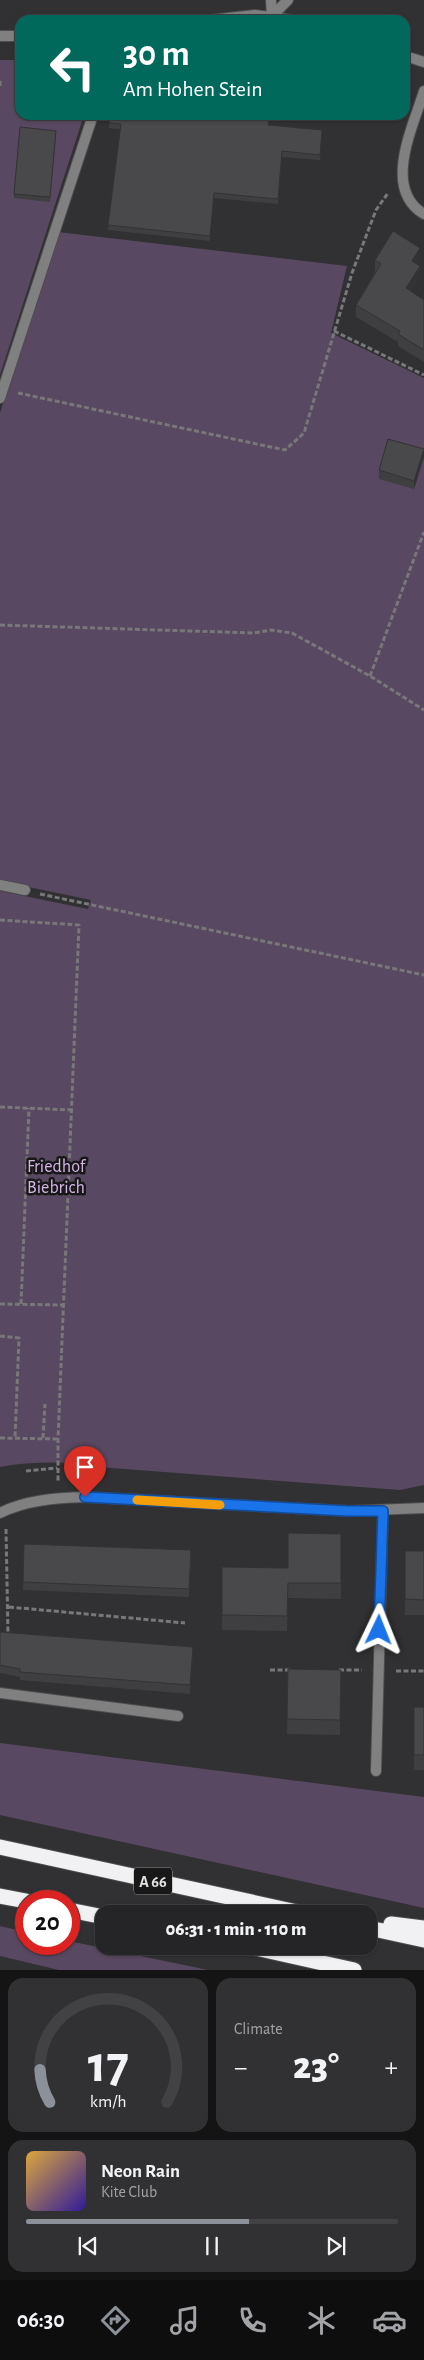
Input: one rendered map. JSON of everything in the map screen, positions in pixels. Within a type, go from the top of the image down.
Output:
[{"type":"highway","name":"A 66","points":[[0,1847],[265,1905]]},
{"type":"highway","points":[[0,1896],[15,1899]]},
{"type":"highway","points":[[80,1912],[95,1915]]},
{"type":"highway","points":[[377,1923],[424,1928]]},
{"type":"highway","points":[[377,1930],[424,1940]]},
{"type":"highway","points":[[271,1955],[310,1970]]},
{"type":"highway","points":[[288,1955],[354,1970]]},
{"type":"street","points":[[272,0],[272,15]]},
{"type":"street","points":[[273,15],[288,0]]},
{"type":"street","points":[[0,36],[15,36]]},
{"type":"street","points":[[410,58],[424,62]]},
{"type":"street","points":[[424,91],[406,151],[402,181],[406,194],[413,205],[424,214]]},
{"type":"street","points":[[1,394],[91,120]]},
{"type":"street","points":[[0,885],[25,890]]},
{"type":"street","points":[[2,1512],[30,1503],[58,1498],[85,1497],[348,1511],[424,1508]]},
{"type":"street","points":[[376,1771],[383,1511]]},
{"type":"street","points":[[0,1693],[178,1716]]},
{"type":"path","points":[[0,81],[0,86]]},
{"type":"path","points":[[1,394],[285,450],[304,433],[352,273],[376,210],[384,197],[402,181]]},
{"type":"path","points":[[334,331],[424,375]]},
{"type":"path","points":[[370,676],[424,532]]},
{"type":"path","points":[[0,625],[254,633],[271,630],[292,633],[370,676],[424,710]]},
{"type":"path","points":[[25,890],[424,975]]},
{"type":"path","points":[[0,920],[80,925],[63,1305],[57,1468],[58,1498]]},
{"type":"path","points":[[0,1106],[72,1110]]},
{"type":"path","points":[[21,1304],[29,1108]]},
{"type":"path","points":[[0,1304],[63,1305]]},
{"type":"path","points":[[0,1336],[19,1338],[15,1438]]},
{"type":"path","points":[[43,1439],[45,1404]]},
{"type":"path","points":[[0,1438],[58,1439]]},
{"type":"path","points":[[26,1471],[57,1468]]},
{"type":"path","points":[[2,1512],[8,1540],[8,1636]]},
{"type":"path","points":[[9,1607],[185,1623]]},
{"type":"path","points":[[270,1670],[300,1670]]},
{"type":"path","points":[[329,1670],[424,1671]]},
{"type":"green space","points":[[0,60],[15,60],[15,120],[82,120],[0,375]]},
{"type":"green space","name":"Friedhof Biebrich","points":[[58,232],[347,266],[331,333],[424,378],[424,1485],[400,1490],[98,1467],[98,1465],[73,1463],[37,1463],[0,1467],[0,891],[88,909],[91,900],[0,881],[0,413]]},
{"type":"green space","points":[[0,1743],[424,1797],[424,1908],[0,1815]]},
{"type":"green space","points":[[0,1926],[15,1929],[15,1955],[80,1955],[80,1943],[95,1946],[95,1955],[136,1955],[208,1970],[59,1970],[0,1956]]},
{"type":"building","points":[[109,120],[268,120],[268,125],[322,130],[320,155],[282,151],[278,199],[214,193],[210,236],[108,225],[121,124],[109,123]]},
{"type":"building","points":[[20,127],[56,131],[50,197],[14,194]]},
{"type":"building","points":[[393,231],[420,248],[412,261],[420,266],[406,288],[424,300],[424,350],[398,334],[400,331],[356,305],[381,264],[375,260]]},
{"type":"building","points":[[388,439],[424,449],[414,481],[379,470]]},
{"type":"building","points":[[288,1533],[341,1534],[341,1583],[288,1583],[287,1616],[222,1615],[222,1567],[288,1568]]},
{"type":"building","points":[[24,1544],[191,1550],[189,1589],[23,1582]]},
{"type":"building","points":[[405,1551],[424,1551],[424,1600],[405,1599]]},
{"type":"building","points":[[0,1632],[193,1647],[190,1685],[20,1672],[20,1669],[0,1665]]},
{"type":"building","points":[[288,1669],[341,1670],[340,1720],[287,1719]]},
{"type":"building","points":[[414,1707],[424,1707],[424,1755],[414,1755]]},
{"type":"slow traffic","points":[[137,1500],[220,1505]]},
{"type":"route","points":[[85,1497],[348,1511],[383,1511],[379,1630]]}]
